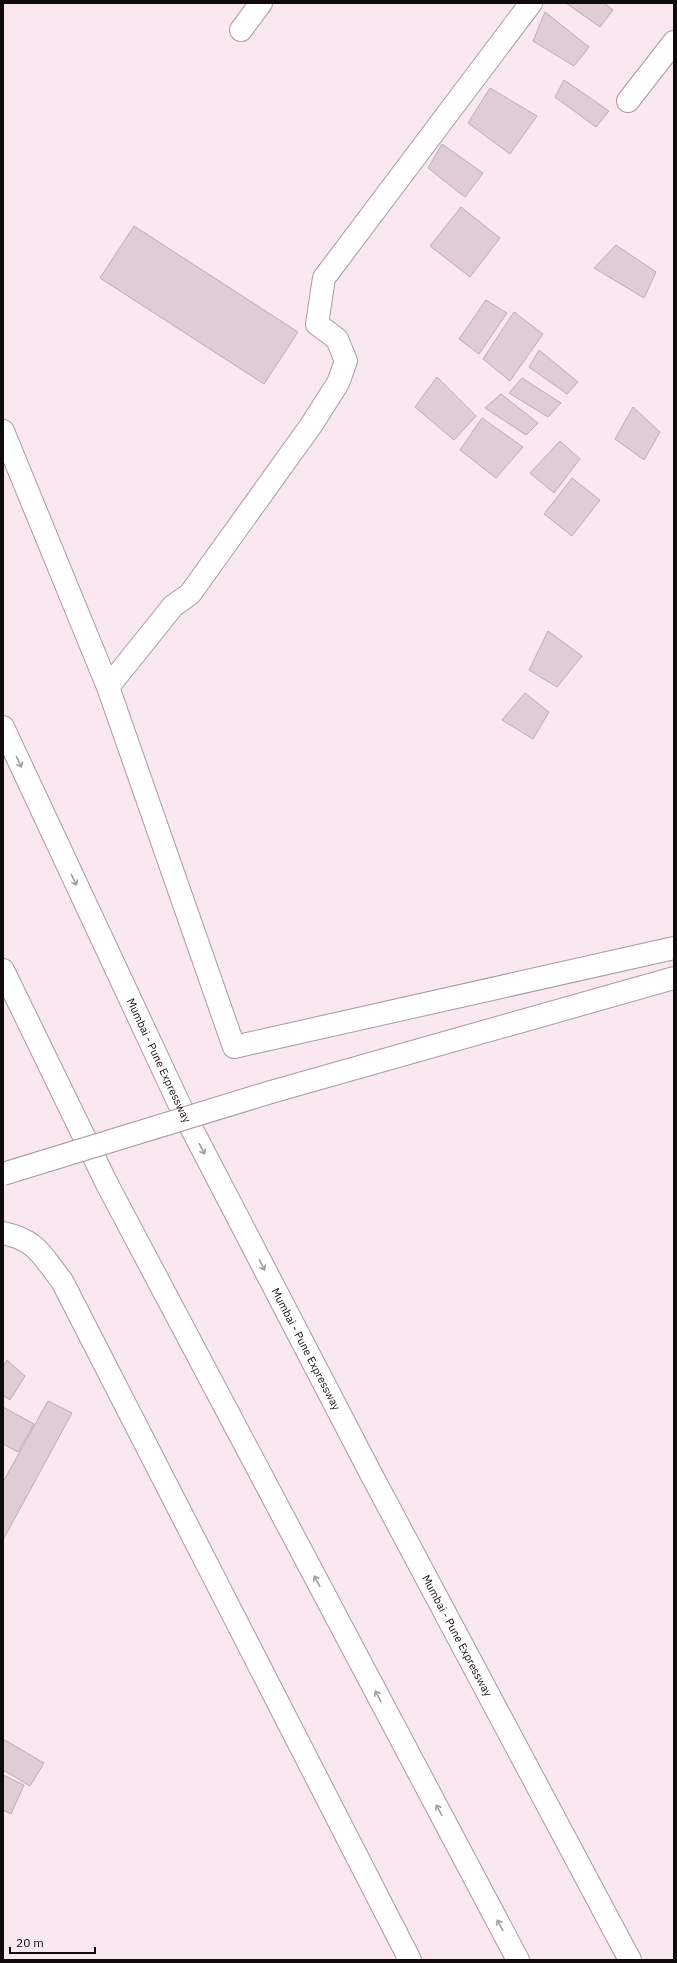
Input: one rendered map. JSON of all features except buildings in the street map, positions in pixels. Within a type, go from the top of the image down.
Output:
[{"type":"main road","points":[[241,30],[261,3]]},
{"type":"main road","points":[[108,687],[173,606],[190,594],[312,424],[338,383],[346,361],[337,339],[317,324],[324,278],[531,3]]},
{"type":"main road","points":[[628,101],[674,42]]},
{"type":"main road","points":[[3,431],[108,687],[234,1047],[674,948]]},
{"type":"main road","name":"Mumbai - Pune Expressway","points":[[3,727],[182,1110],[370,1472],[630,1960]]},
{"type":"main road","points":[[3,970],[107,1184],[518,1960]]},
{"type":"main road","points":[[3,1174],[272,1092],[674,978]]},
{"type":"main road","points":[[3,1233],[19,1236],[33,1244],[62,1281],[410,1960]]}]
